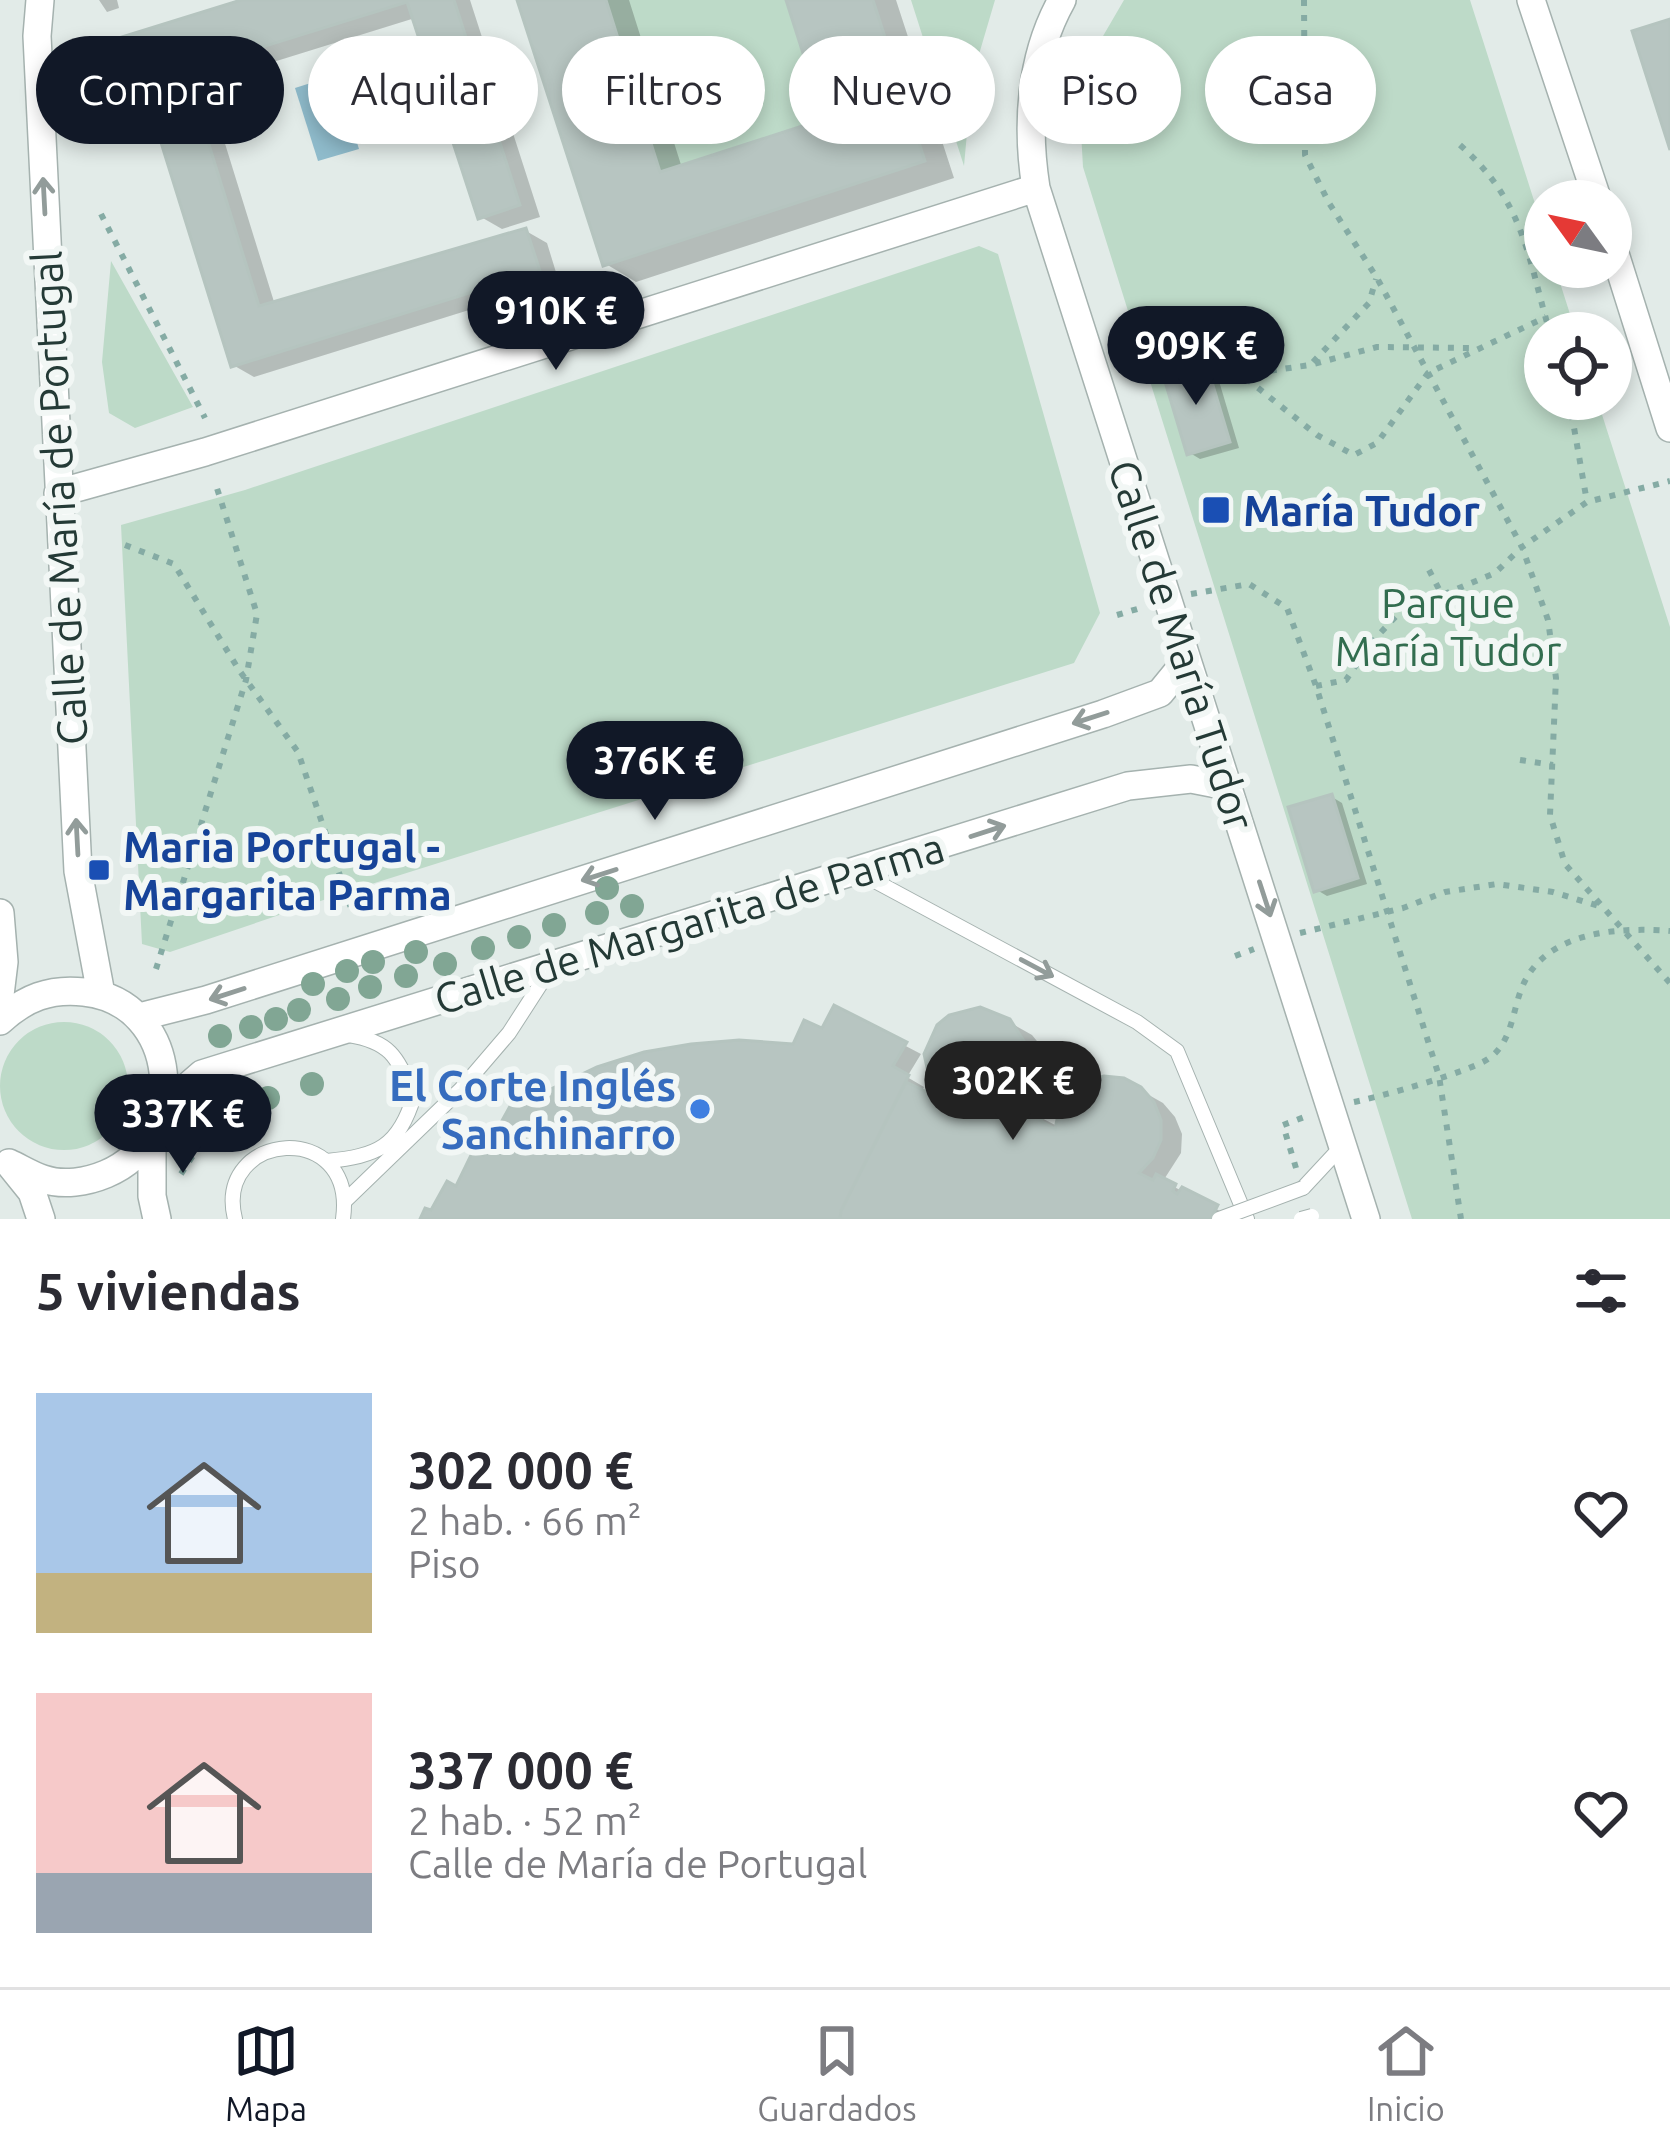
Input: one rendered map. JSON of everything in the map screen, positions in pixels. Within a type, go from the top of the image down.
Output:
[{"type":"street","name":"Calle de María de Portugal","points":[[40,0],[37,36],[79,871],[101,994]]},
{"type":"street","name":"Calle de María Tudor","points":[[1062,0],[1044,31],[1028,135],[1036,188],[1366,1219]]},
{"type":"street","points":[[1531,0],[1591,180]]},
{"type":"street","points":[[58,493],[205,452],[1036,188]]},
{"type":"street","points":[[1632,284],[1657,335],[1670,428]]},
{"type":"street","name":"Calle de Margarita de Parma","points":[[140,1017],[206,1000],[1103,713],[1160,693],[1187,660]]},
{"type":"street","name":"Calle de Margarita de Parma","points":[[164,1107],[202,1074],[1128,786],[1191,779],[1227,786]]},
{"type":"street","points":[[0,913],[4,962],[0,995]]},
{"type":"street","points":[[0,1021],[19,1003],[58,989],[101,994],[140,1017],[159,1047],[166,1077],[164,1107],[152,1137],[124,1167],[87,1182],[46,1180],[5,1158]]},
{"type":"street","points":[[152,1137],[157,1219]]},
{"type":"street","points":[[5,1158],[32,1192],[40,1219]]},
{"type":"lane","points":[[860,873],[1137,1022],[1177,1051],[1247,1219]]},
{"type":"lane","points":[[345,1201],[461,1089],[509,1033],[551,968]]},
{"type":"lane","points":[[327,1161],[368,1155],[392,1141],[406,1121],[414,1096],[396,1058],[376,1039],[332,1032]]},
{"type":"lane","points":[[1219,1219],[1302,1185],[1343,1145]]},
{"type":"lane","points":[[236,1219],[234,1188],[242,1171],[273,1148],[292,1146],[327,1161],[343,1186],[343,1219]]},
{"type":"path","points":[[1304,0],[1305,155],[1522,547],[1548,620],[1556,678],[1550,815],[1564,864],[1670,983]]},
{"type":"path","points":[[1460,146],[1482,165],[1510,204],[1532,256],[1545,312]]},
{"type":"path","points":[[101,214],[205,418]]},
{"type":"path","points":[[1310,365],[1369,303],[1377,278]]},
{"type":"path","points":[[1139,364],[1208,348],[1317,435],[1354,455],[1377,443],[1428,373],[1524,327]]},
{"type":"path","points":[[1241,375],[1310,365],[1377,347],[1481,348]]},
{"type":"path","points":[[1573,420],[1587,502]]},
{"type":"path","points":[[156,969],[246,680],[257,614],[215,482]]},
{"type":"path","points":[[1316,686],[1346,680],[1399,613],[1495,572],[1587,502],[1670,482]]},
{"type":"path","points":[[125,545],[174,564],[246,680],[298,752],[351,908]]},
{"type":"path","points":[[1429,570],[1441,593]]},
{"type":"path","points":[[1168,600],[1250,584],[1287,608],[1361,820],[1385,912],[1439,1076],[1461,1219]]},
{"type":"path","points":[[1520,760],[1553,765]]},
{"type":"path","points":[[1278,940],[1445,892],[1496,884],[1553,892],[1605,908]]},
{"type":"path","points":[[1302,1185],[1282,1125],[1488,1059],[1511,1028],[1524,982],[1555,945],[1624,929],[1670,931]]},
{"type":"green space","points":[[606,0],[786,0],[797,36],[789,36],[789,130],[765,138],[765,36],[617,36]]},
{"type":"green space","points":[[911,0],[995,0],[984,36],[922,36]]},
{"type":"green space","name":"Parque María Tudor","points":[[1124,0],[1470,0],[1527,180],[1524,288],[1562,288],[1569,312],[1524,312],[1524,420],[1604,420],[1670,627],[1670,1219],[1412,1219],[1083,167],[1082,144],[1181,144],[1181,36],[1103,36]]},
{"type":"green space","points":[[651,144],[747,144],[660,172]]},
{"type":"green space","points":[[957,144],[966,144],[964,166]]},
{"type":"green space","points":[[979,246],[998,254],[1100,613],[1074,663],[170,952],[142,944],[121,525],[245,490]]},
{"type":"green space","points":[[111,261],[193,407],[135,428],[109,413],[102,362]]},
{"type":"green space","points":[[64,1022],[89,1027],[109,1041],[123,1061],[128,1086],[123,1111],[109,1131],[89,1145],[64,1150],[39,1145],[19,1131],[5,1111],[0,1086],[5,1061],[19,1041],[39,1027]]},
{"type":"water","points":[[308,84],[308,129],[295,88]]},
{"type":"water","points":[[313,144],[357,144],[359,149],[318,161]]},
{"type":"building","points":[[241,0],[454,0],[466,36],[418,36],[407,2],[284,40],[284,36],[125,36]]},
{"type":"building","points":[[517,0],[606,0],[617,36],[562,36],[562,139],[538,65],[538,36],[529,36]]},
{"type":"building","points":[[786,0],[873,0],[885,36],[797,36]]},
{"type":"building","points":[[1670,19],[1670,150],[1632,31]]},
{"type":"building","points":[[789,130],[789,144],[920,144],[925,161],[603,266],[564,144],[651,144],[660,172],[747,144],[765,144],[765,138]]},
{"type":"building","points":[[161,144],[209,144],[259,306],[526,228],[540,271],[231,367]]},
{"type":"building","points":[[453,144],[500,144],[520,205],[478,219]]},
{"type":"building","points":[[1206,362],[1230,442],[1187,455],[1163,375]]},
{"type":"building","points":[[1332,794],[1358,878],[1314,892],[1288,807]]},
{"type":"building","name":"El Corte Inglés Sanchinarro","points":[[834,1005],[907,1042],[893,1066],[909,1075],[840,1219],[420,1219],[425,1208],[431,1210],[447,1181],[456,1186],[474,1149],[483,1155],[520,1088],[534,1097],[597,1067],[691,1044],[739,1040],[793,1044],[804,1020],[822,1028]]},
{"type":"building","points":[[980,1007],[1010,1019],[1027,1046],[1025,1078],[1006,1103],[1021,1111],[1025,1105],[1044,1115],[1041,1121],[1055,1129],[1069,1093],[1085,1081],[1124,1078],[1141,1087],[1161,1120],[1161,1140],[1139,1173],[1153,1180],[1156,1174],[1176,1184],[1173,1191],[1177,1194],[1182,1187],[1218,1205],[1211,1219],[840,1219],[906,1082],[927,1092],[931,1086],[924,1054],[937,1025],[949,1015]]},
{"type":"place","name":"María Tudor","points":[[1216,510]]},
{"type":"place","name":"Maria Portugal - Margarita Parma","points":[[99,870]]},
{"type":"place","name":"El Corte Inglés Sanchinarro","points":[[700,1109]]}]
